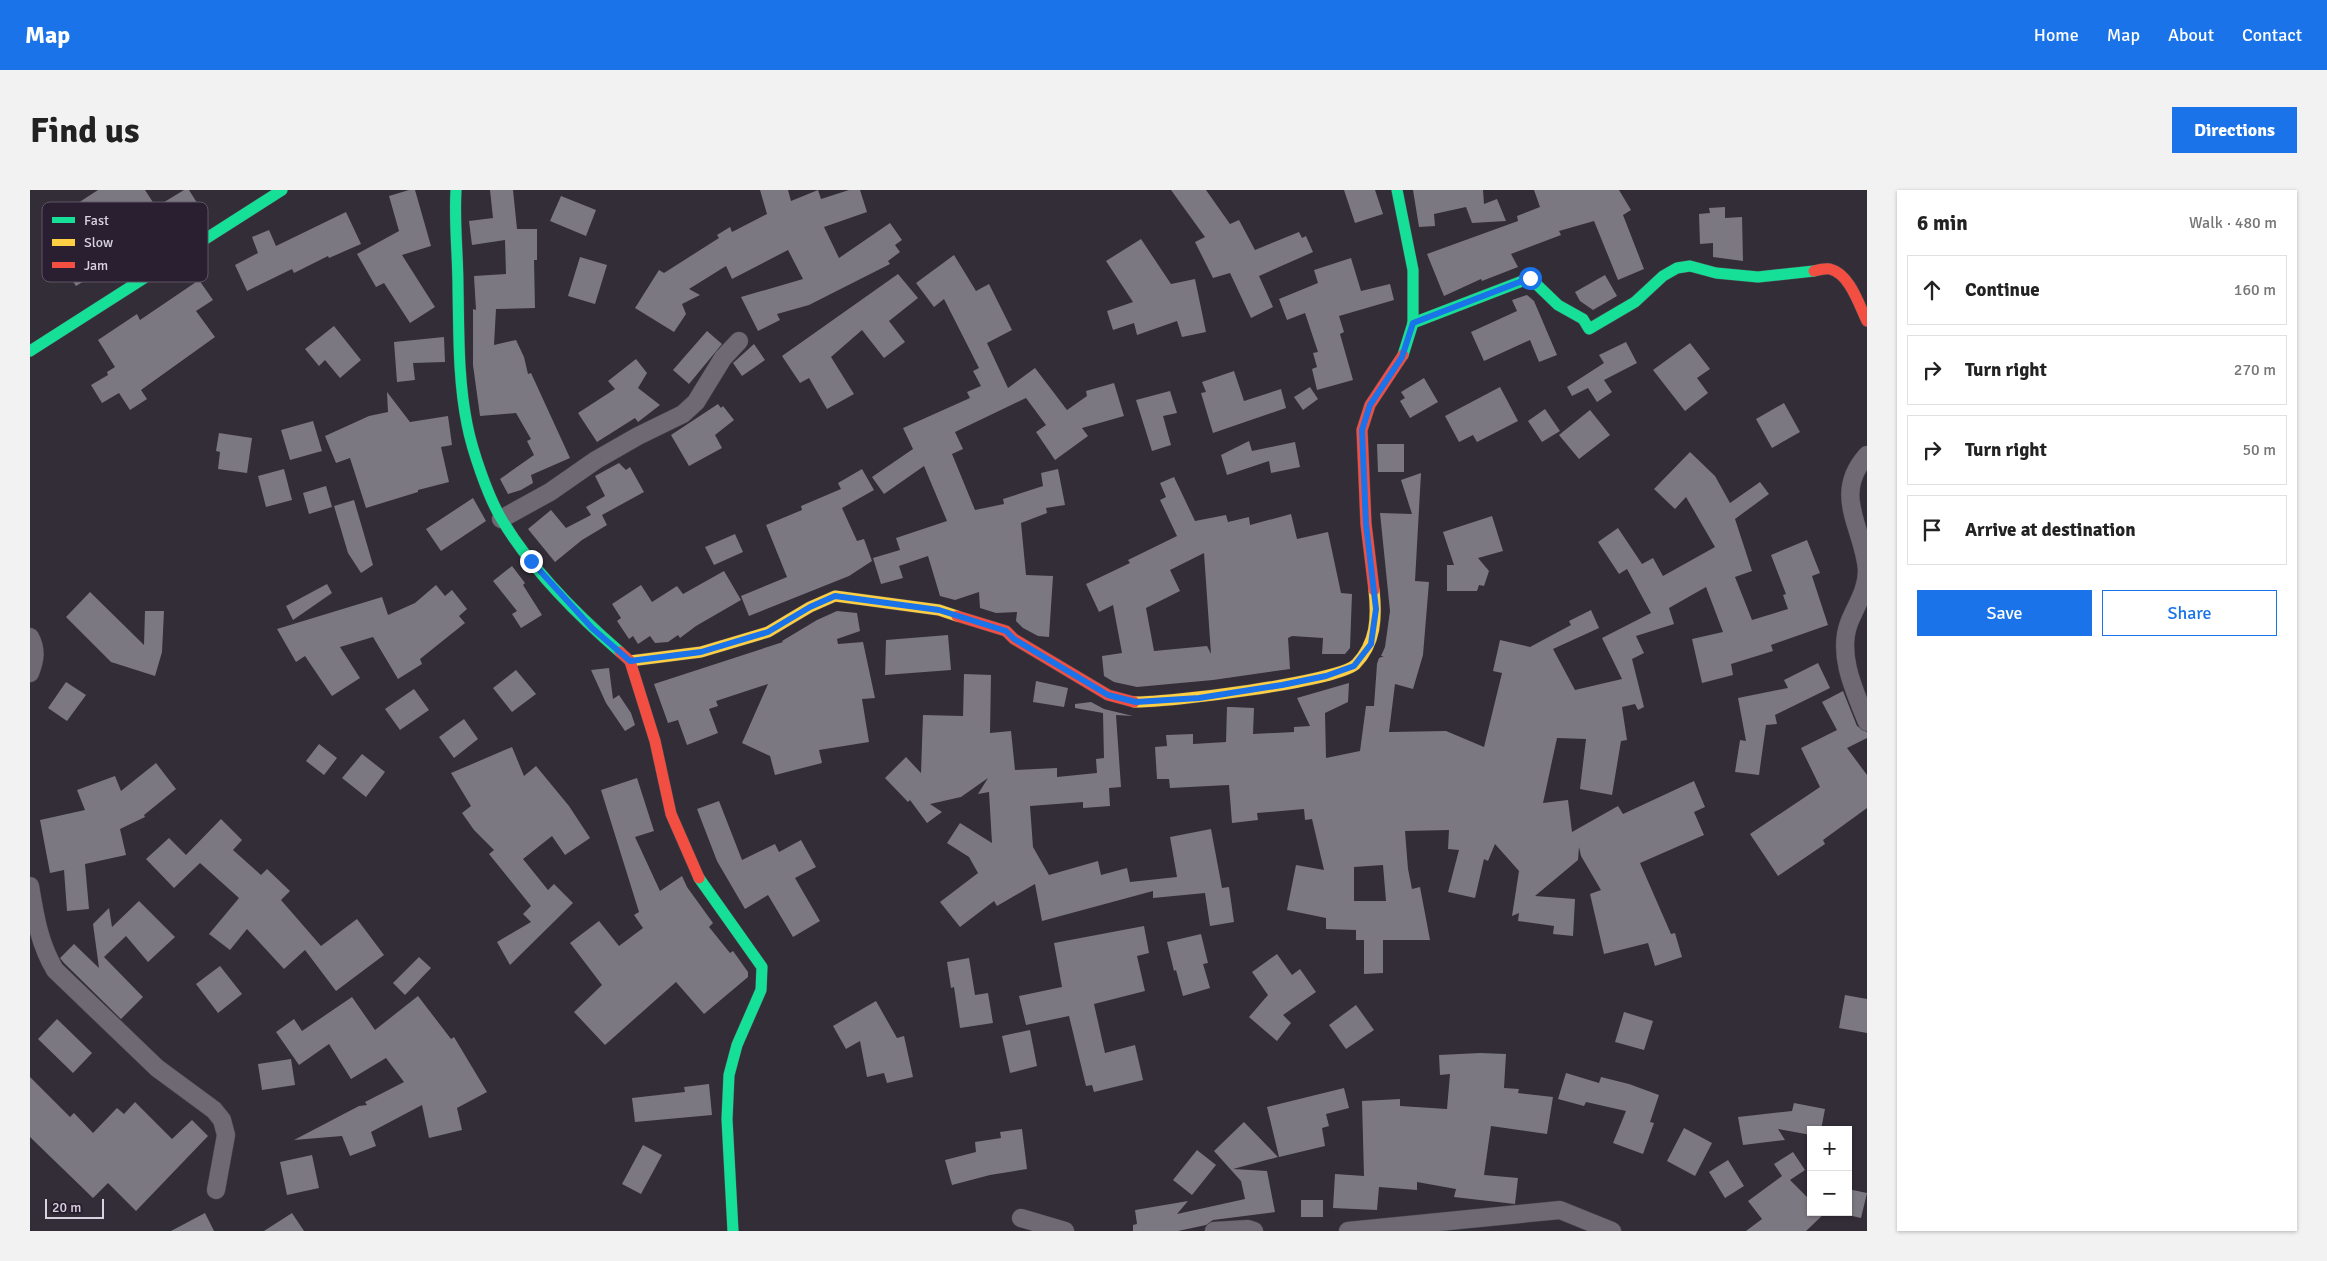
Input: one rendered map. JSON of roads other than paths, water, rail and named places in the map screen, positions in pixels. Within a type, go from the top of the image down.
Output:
[{"type":"street","points":[[208,237],[282,190]]},
{"type":"street","points":[[456,190],[454,225],[458,275],[459,366],[467,424],[500,519],[531,561],[592,628],[630,661],[655,741],[671,814],[699,879],[759,962],[764,974],[754,1010],[733,1056],[728,1097],[733,1231]]},
{"type":"street","points":[[630,661],[701,652],[768,632],[810,607],[835,596],[939,610],[1006,631],[1014,639],[1108,695],[1136,702],[1199,698],[1282,685],[1326,676],[1354,666],[1371,644],[1376,609],[1366,524],[1362,430],[1370,405],[1402,357],[1413,323],[1413,270],[1397,190]]},
{"type":"street","points":[[1413,323],[1530,278],[1558,305],[1583,319],[1589,329],[1635,302],[1663,276],[1677,268],[1690,266],[1716,273],[1758,277],[1830,269],[1843,277],[1853,291],[1867,321]]},
{"type":"street","points":[[30,351],[138,282]]},
{"type":"street","points":[[500,519],[550,492],[596,460],[638,436],[683,414],[696,402],[722,358],[739,342]]},
{"type":"street","points":[[1867,455],[1851,482],[1850,511],[1867,570],[1864,594],[1849,624],[1844,645],[1852,686],[1867,722]]},
{"type":"street","points":[[30,637],[35,646],[34,662],[30,673]]},
{"type":"street","points":[[30,886],[38,930],[46,954],[55,970],[157,1068],[214,1110],[222,1120],[226,1135],[216,1190]]},
{"type":"street","points":[[1348,1231],[1560,1210],[1612,1231]]},
{"type":"street","points":[[1021,1218],[1066,1231]]},
{"type":"street","points":[[1214,1231],[1248,1229],[1254,1231]]}]
